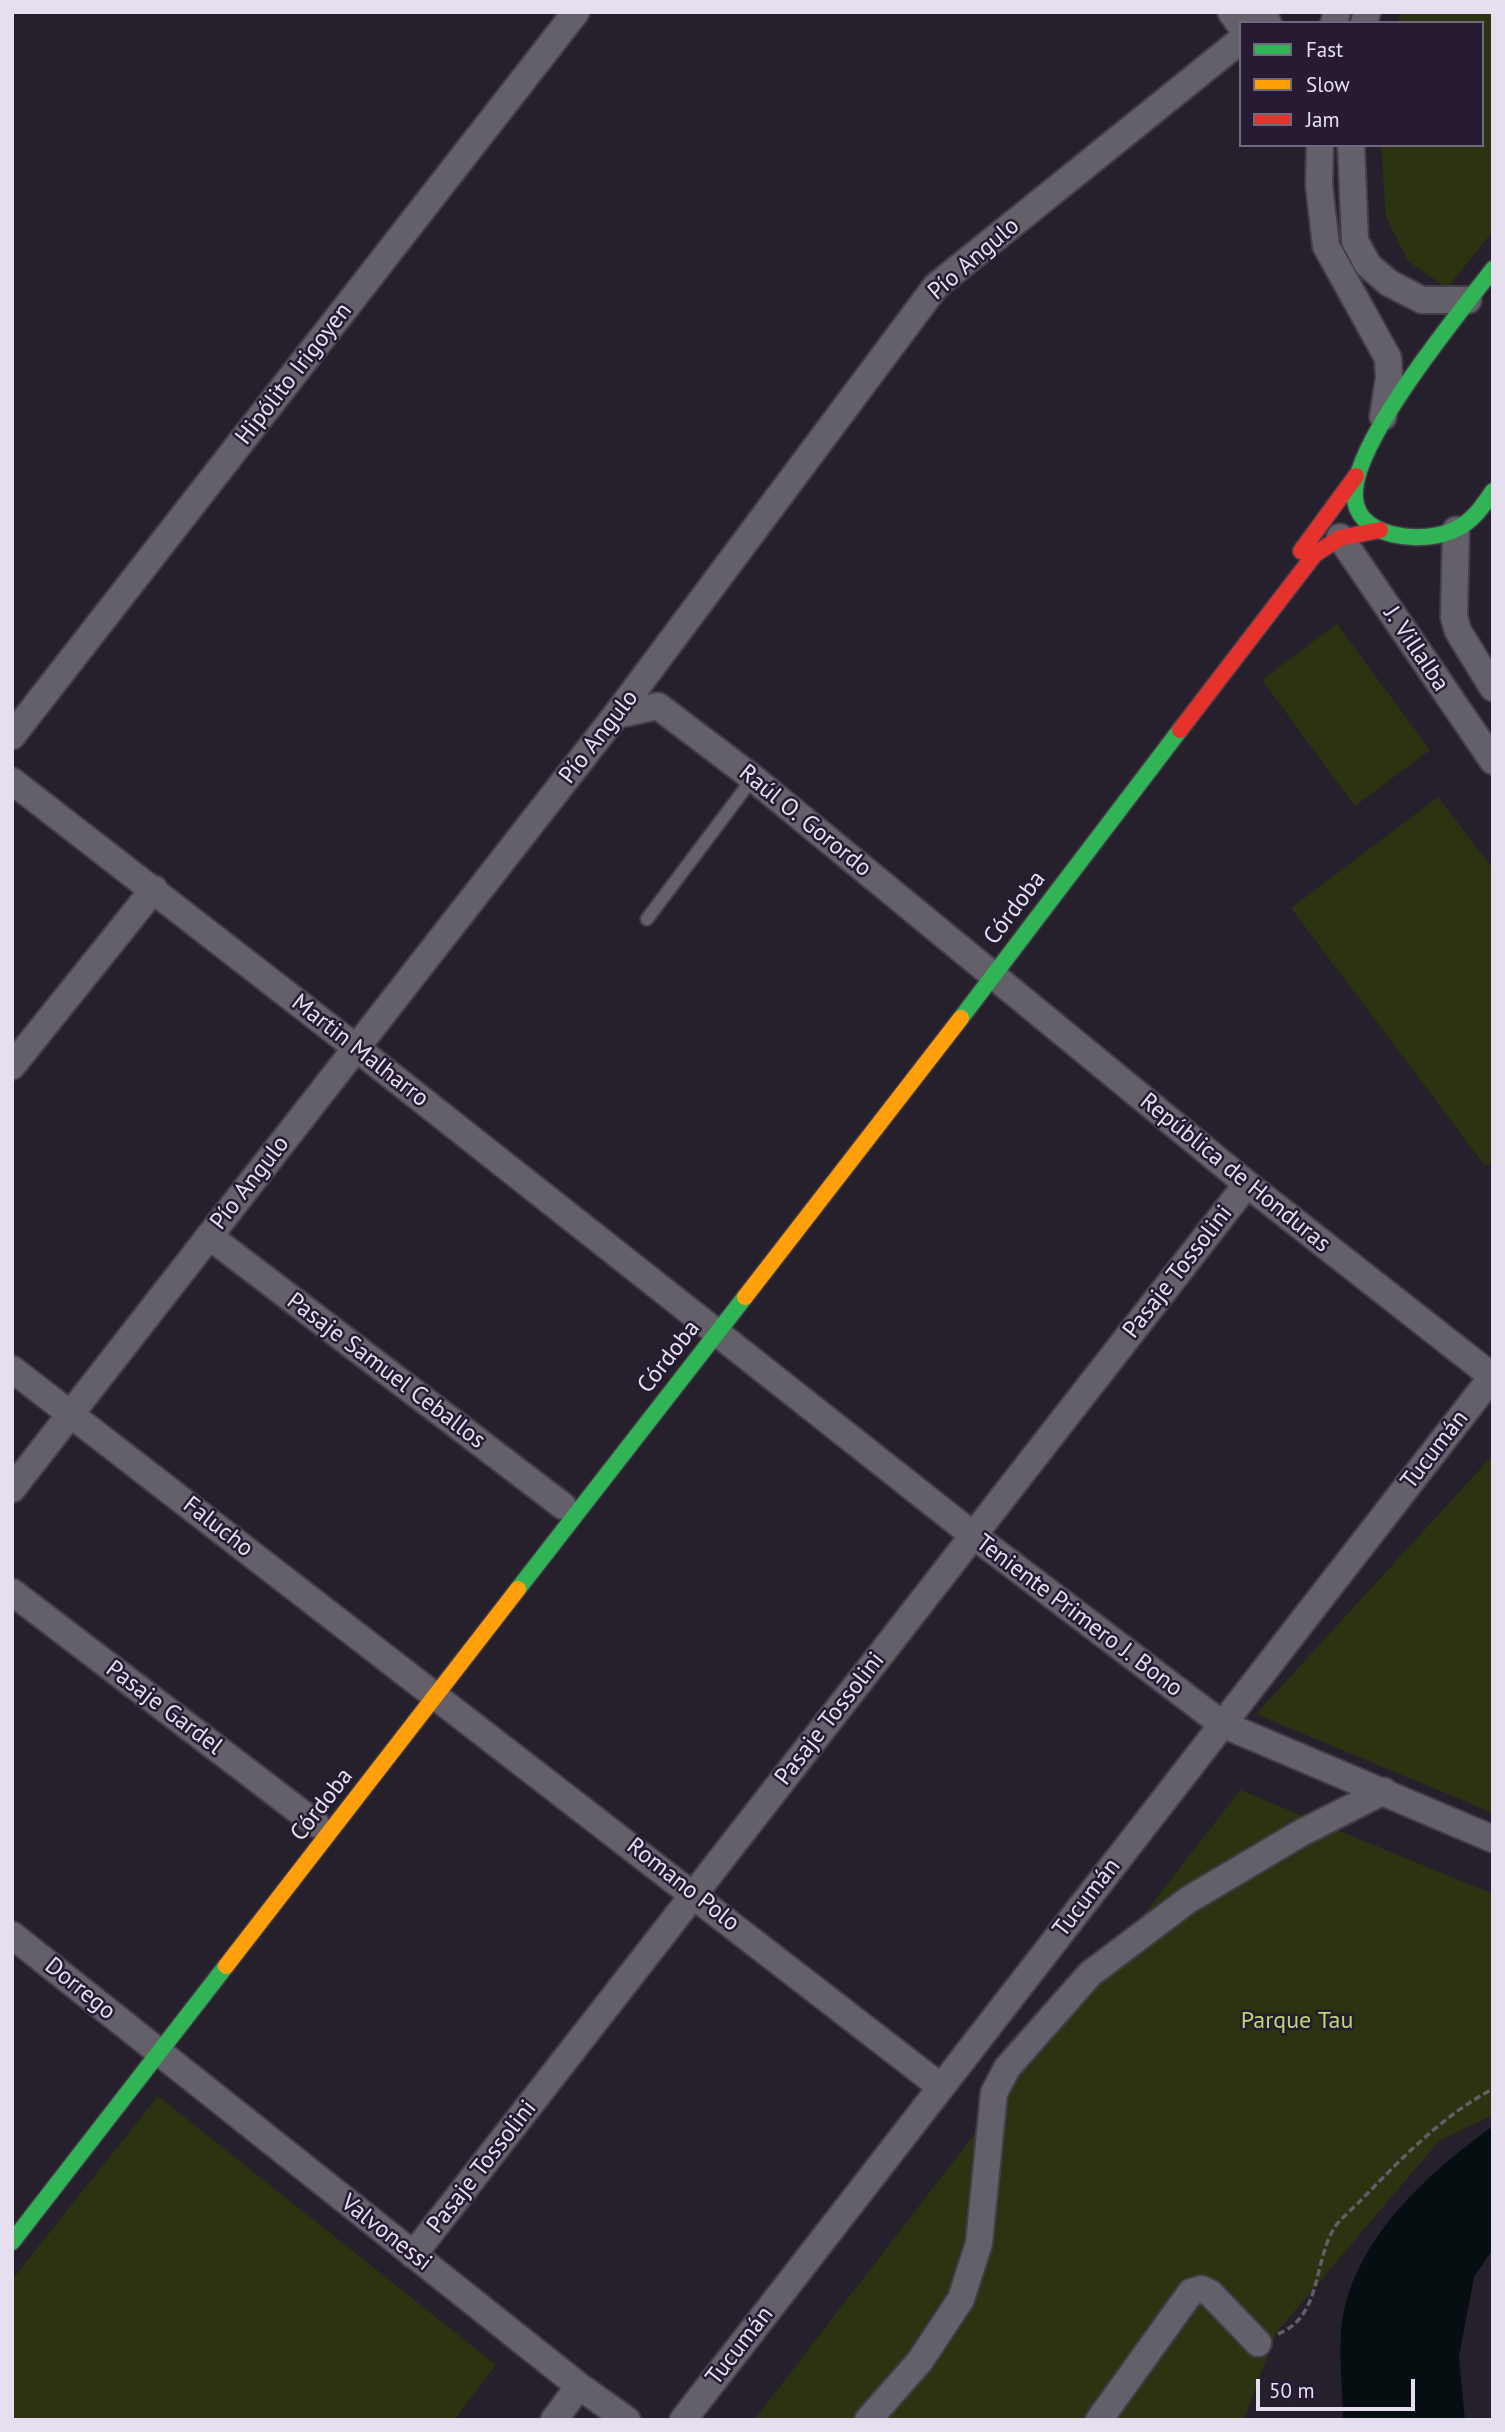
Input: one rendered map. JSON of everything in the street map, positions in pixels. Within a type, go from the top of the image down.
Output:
[{"type":"street","name":"Hipólito Irigoyen","points":[[12,736],[576,12]]},
{"type":"street","name":"Pío Angulo","points":[[12,1489],[616,715],[936,286],[1239,42]]},
{"type":"street","points":[[1320,147],[1320,185],[1326,246],[1388,358],[1389,378],[1382,422]]},
{"type":"street","points":[[1352,147],[1355,241],[1368,265],[1389,283],[1422,300],[1468,300],[1493,289]]},
{"type":"street","name":"Córdoba","points":[[987,971],[1317,531],[1356,475],[1382,422],[1493,269]]},
{"type":"street","points":[[1356,475],[1354,493],[1357,504],[1380,530],[1416,539],[1432,539],[1457,530],[1489,504]]},
{"type":"street","name":"Córdoba","points":[[12,2220],[154,2049],[987,971],[1307,562],[1326,544],[1340,537],[1380,530]]},
{"type":"street","name":"J. Villalba","points":[[1457,530],[1454,617],[1458,631],[1493,688]]},
{"type":"street","name":"J. Villalba","points":[[1340,537],[1493,761]]},
{"type":"street","name":"Raúl O. Gorordo","points":[[616,715],[658,706],[753,778],[987,971]]},
{"type":"street","name":"Martin Malharro","points":[[12,781],[355,1047],[710,1330]]},
{"type":"street","points":[[12,1066],[154,889]]},
{"type":"street","name":"República de Honduras","points":[[987,971],[1247,1184],[1492,1377]]},
{"type":"street","name":"Pasaje Tossolini","points":[[413,2255],[1247,1184]]},
{"type":"street","name":"Pasaje Samuel Ceballos","points":[[209,1236],[563,1506]]},
{"type":"street","name":"Córdoba","points":[[12,2242],[316,1824],[430,1690],[563,1506],[710,1330]]},
{"type":"street","name":"Teniente Primero J. Bono","points":[[710,1330],[1222,1724],[1493,1839]]},
{"type":"street","name":"Falucho","points":[[12,1369],[430,1690]]},
{"type":"street","name":"Tucumán","points":[[682,2420],[1492,1377]]},
{"type":"street","name":"Pasaje Gardel","points":[[12,1592],[316,1824]]},
{"type":"street","name":"Romano Polo","points":[[430,1690],[941,2087]]},
{"type":"street","points":[[868,2420],[920,2361],[961,2299],[979,2243],[994,2094],[1007,2068],[1090,1974],[1188,1900],[1301,1833],[1384,1791]]},
{"type":"street","name":"Dorrego","points":[[12,1935],[154,2049]]},
{"type":"street","name":"Valvonessi","points":[[154,2049],[579,2386],[627,2420]]},
{"type":"street","points":[[1099,2420],[1191,2292],[1201,2289],[1210,2293],[1258,2343]]},
{"type":"street","points":[[554,2420],[579,2386]]},
{"type":"lane","points":[[647,919],[753,778]]},
{"type":"path","points":[[1258,2343],[1293,2328],[1306,2311],[1333,2230],[1398,2162],[1468,2102],[1493,2089]]},
{"type":"green space","points":[[1401,12],[1493,12],[1493,231],[1447,288],[1408,261],[1386,217],[1381,147],[1484,147],[1484,21],[1399,21]]},
{"type":"green space","points":[[1337,624],[1430,750],[1355,806],[1262,680]]},
{"type":"green space","points":[[1438,797],[1493,869],[1493,1160],[1485,1166],[1291,908]]},
{"type":"green space","points":[[1493,1455],[1493,1813],[1256,1714]]},
{"type":"green space","name":"Parque Tau","points":[[1240,1790],[1493,1894],[1493,2115],[1439,2141],[1276,2333],[1244,2420],[754,2420]]},
{"type":"green space","points":[[158,2096],[496,2365],[454,2420],[12,2420],[12,2280]]},
{"type":"shaded area","points":[[1493,2126],[1493,2249],[1474,2277],[1459,2357],[1465,2420],[1343,2420],[1340,2348],[1342,2320],[1355,2278],[1368,2252],[1384,2227],[1424,2182]]},
{"type":"traffic: fast","points":[[1493,269],[1391,408],[1373,439],[1355,490],[1357,507],[1364,519],[1377,529],[1410,537],[1443,534],[1462,526],[1477,513],[1493,491]]},
{"type":"traffic: fast","points":[[961,1018],[1180,730]]},
{"type":"traffic: fast","points":[[518,1589],[745,1297]]},
{"type":"traffic: fast","points":[[12,2242],[226,1966]]},
{"type":"traffic: slow","points":[[745,1297],[961,1018]]},
{"type":"traffic: slow","points":[[226,1966],[518,1589]]},
{"type":"traffic: jam","points":[[1301,551],[1356,476]]},
{"type":"traffic: jam","points":[[1180,730],[1315,554],[1340,538],[1380,530]]}]
